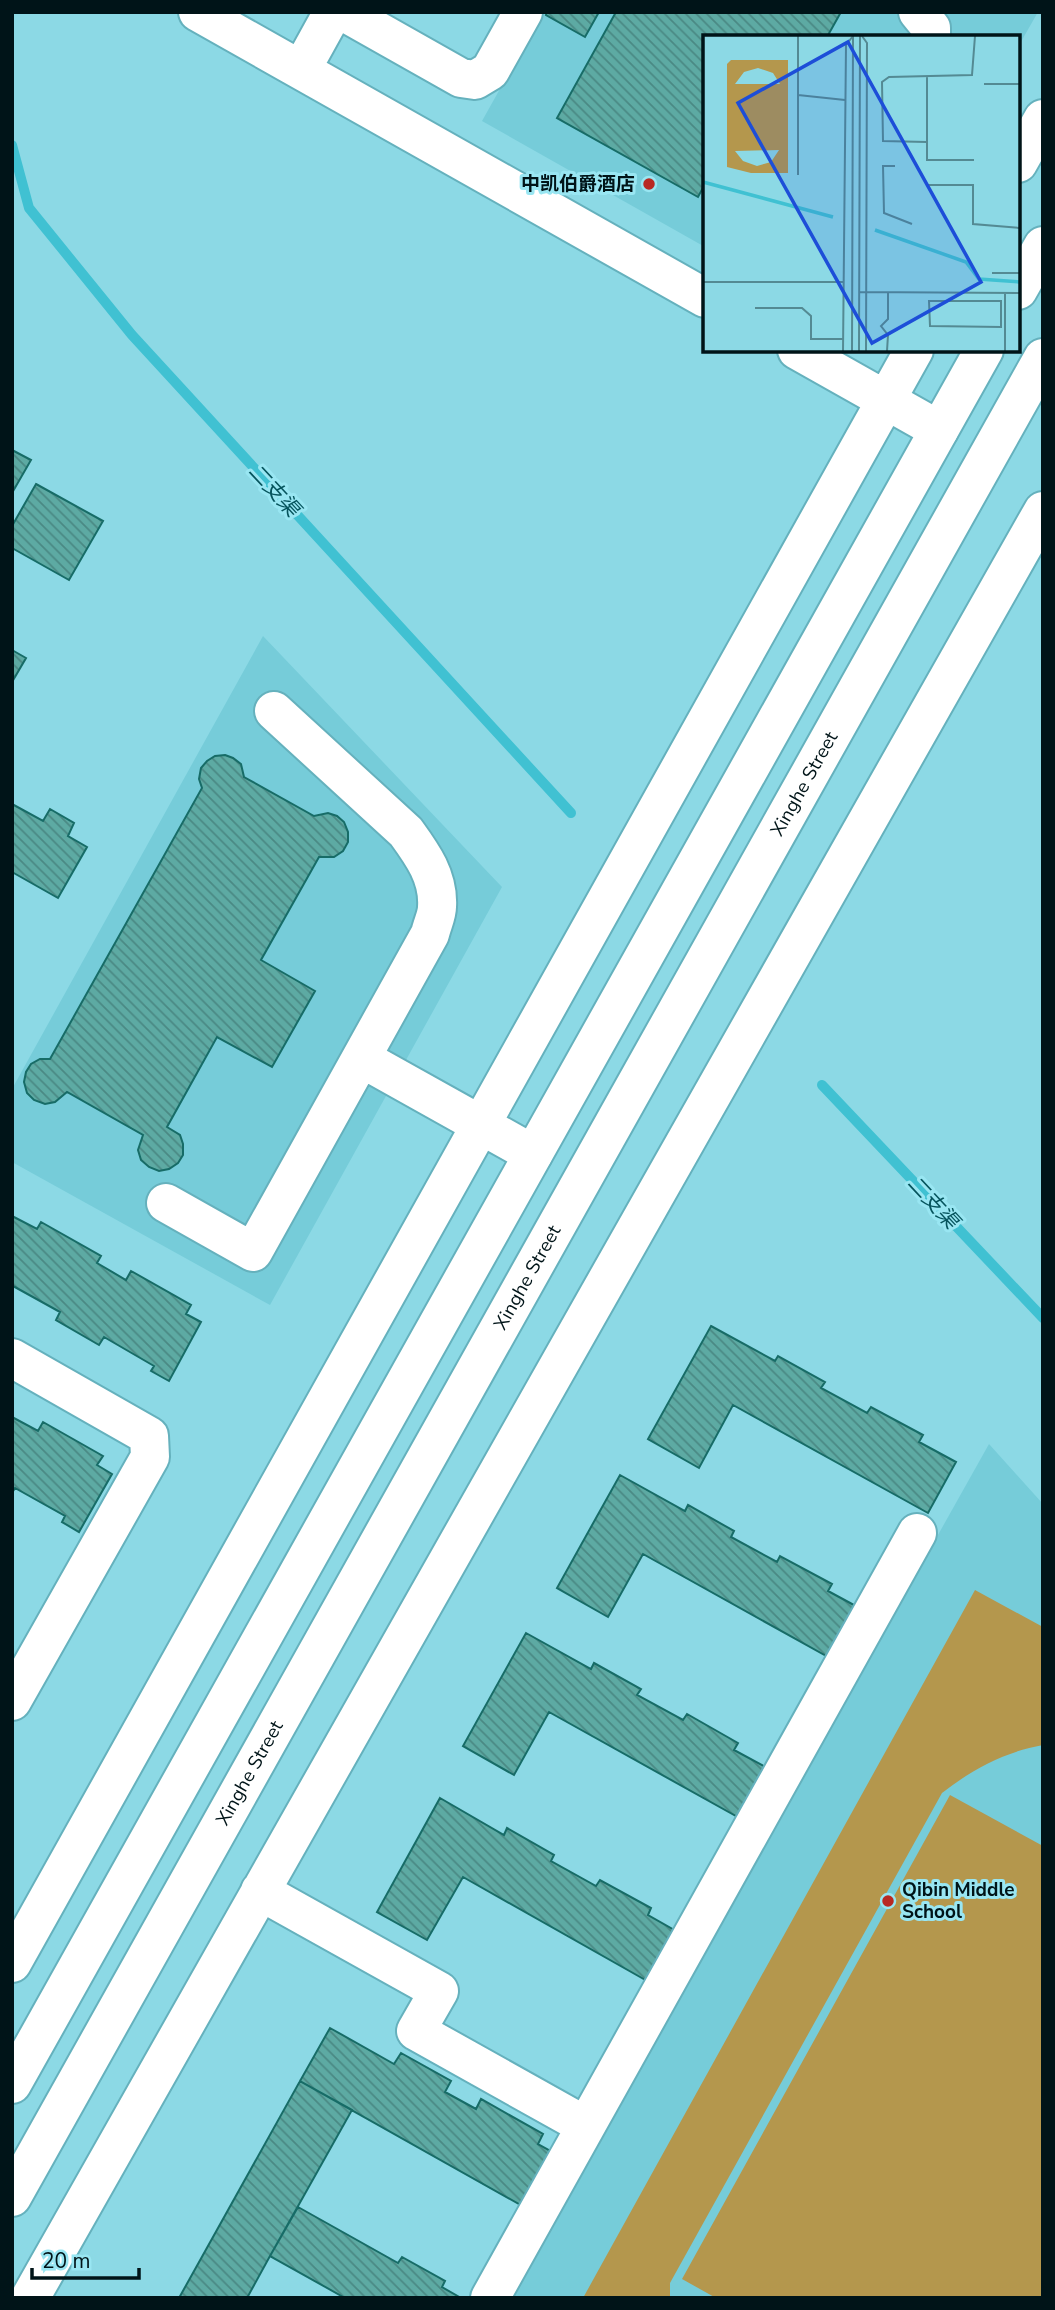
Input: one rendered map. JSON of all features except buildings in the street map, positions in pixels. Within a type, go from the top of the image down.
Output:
[{"type":"street","points":[[198,12],[703,297]]},
{"type":"street","points":[[301,70],[333,12]]},
{"type":"street","points":[[344,12],[460,78],[475,80],[490,71],[523,12]]},
{"type":"street","points":[[918,12],[931,28],[931,35]]},
{"type":"street","points":[[1020,286],[1043,246]]},
{"type":"street","points":[[801,352],[939,430]]},
{"type":"street","points":[[12,1963],[913,352]]},
{"type":"street","points":[[12,2084],[983,352]]},
{"type":"street","name":"Xinghe Street","points":[[12,2197],[1043,358]]},
{"type":"street","points":[[30,2298],[260,1891],[1028,571],[1043,511]]},
{"type":"street","points":[[166,1203],[253,1252],[430,934],[438,908],[433,875],[406,832],[274,711]]},
{"type":"street","points":[[360,1058],[533,1154]]},
{"type":"street","points":[[12,1358],[149,1436],[150,1457],[12,1701]]},
{"type":"street","points":[[490,2298],[917,1533]]},
{"type":"street","points":[[260,1891],[439,1991],[416,2031],[586,2126]]},
{"type":"shaded area","name":"中凯伯爵酒店","points":[[543,12],[1038,12],[1020,44],[1020,35],[703,35],[703,246],[482,121]]},
{"type":"shaded area","points":[[263,636],[502,887],[270,1305],[12,1162],[12,1089]]},
{"type":"shaded area","name":"Qibin Middle School","points":[[989,1444],[1043,1504],[1043,2298],[510,2298]]},
{"type":"shaded area","points":[[975,1590],[1043,1627],[1043,1745],[1015,1752],[990,1763],[965,1776],[942,1793],[670,2283],[670,2298],[583,2298]]},
{"type":"shaded area","points":[[950,1795],[1043,1846],[1043,2298],[716,2298],[682,2279]]},
{"type":"waterway","name":"二支渠","points":[[12,145],[29,208],[132,335],[571,813]]},
{"type":"waterway","name":"二支渠","points":[[822,1085],[1043,1318]]},
{"type":"place","name":"中凯伯爵酒店","points":[[649,184]]},
{"type":"place","name":"Qibin Middle School","points":[[888,1901]]}]
